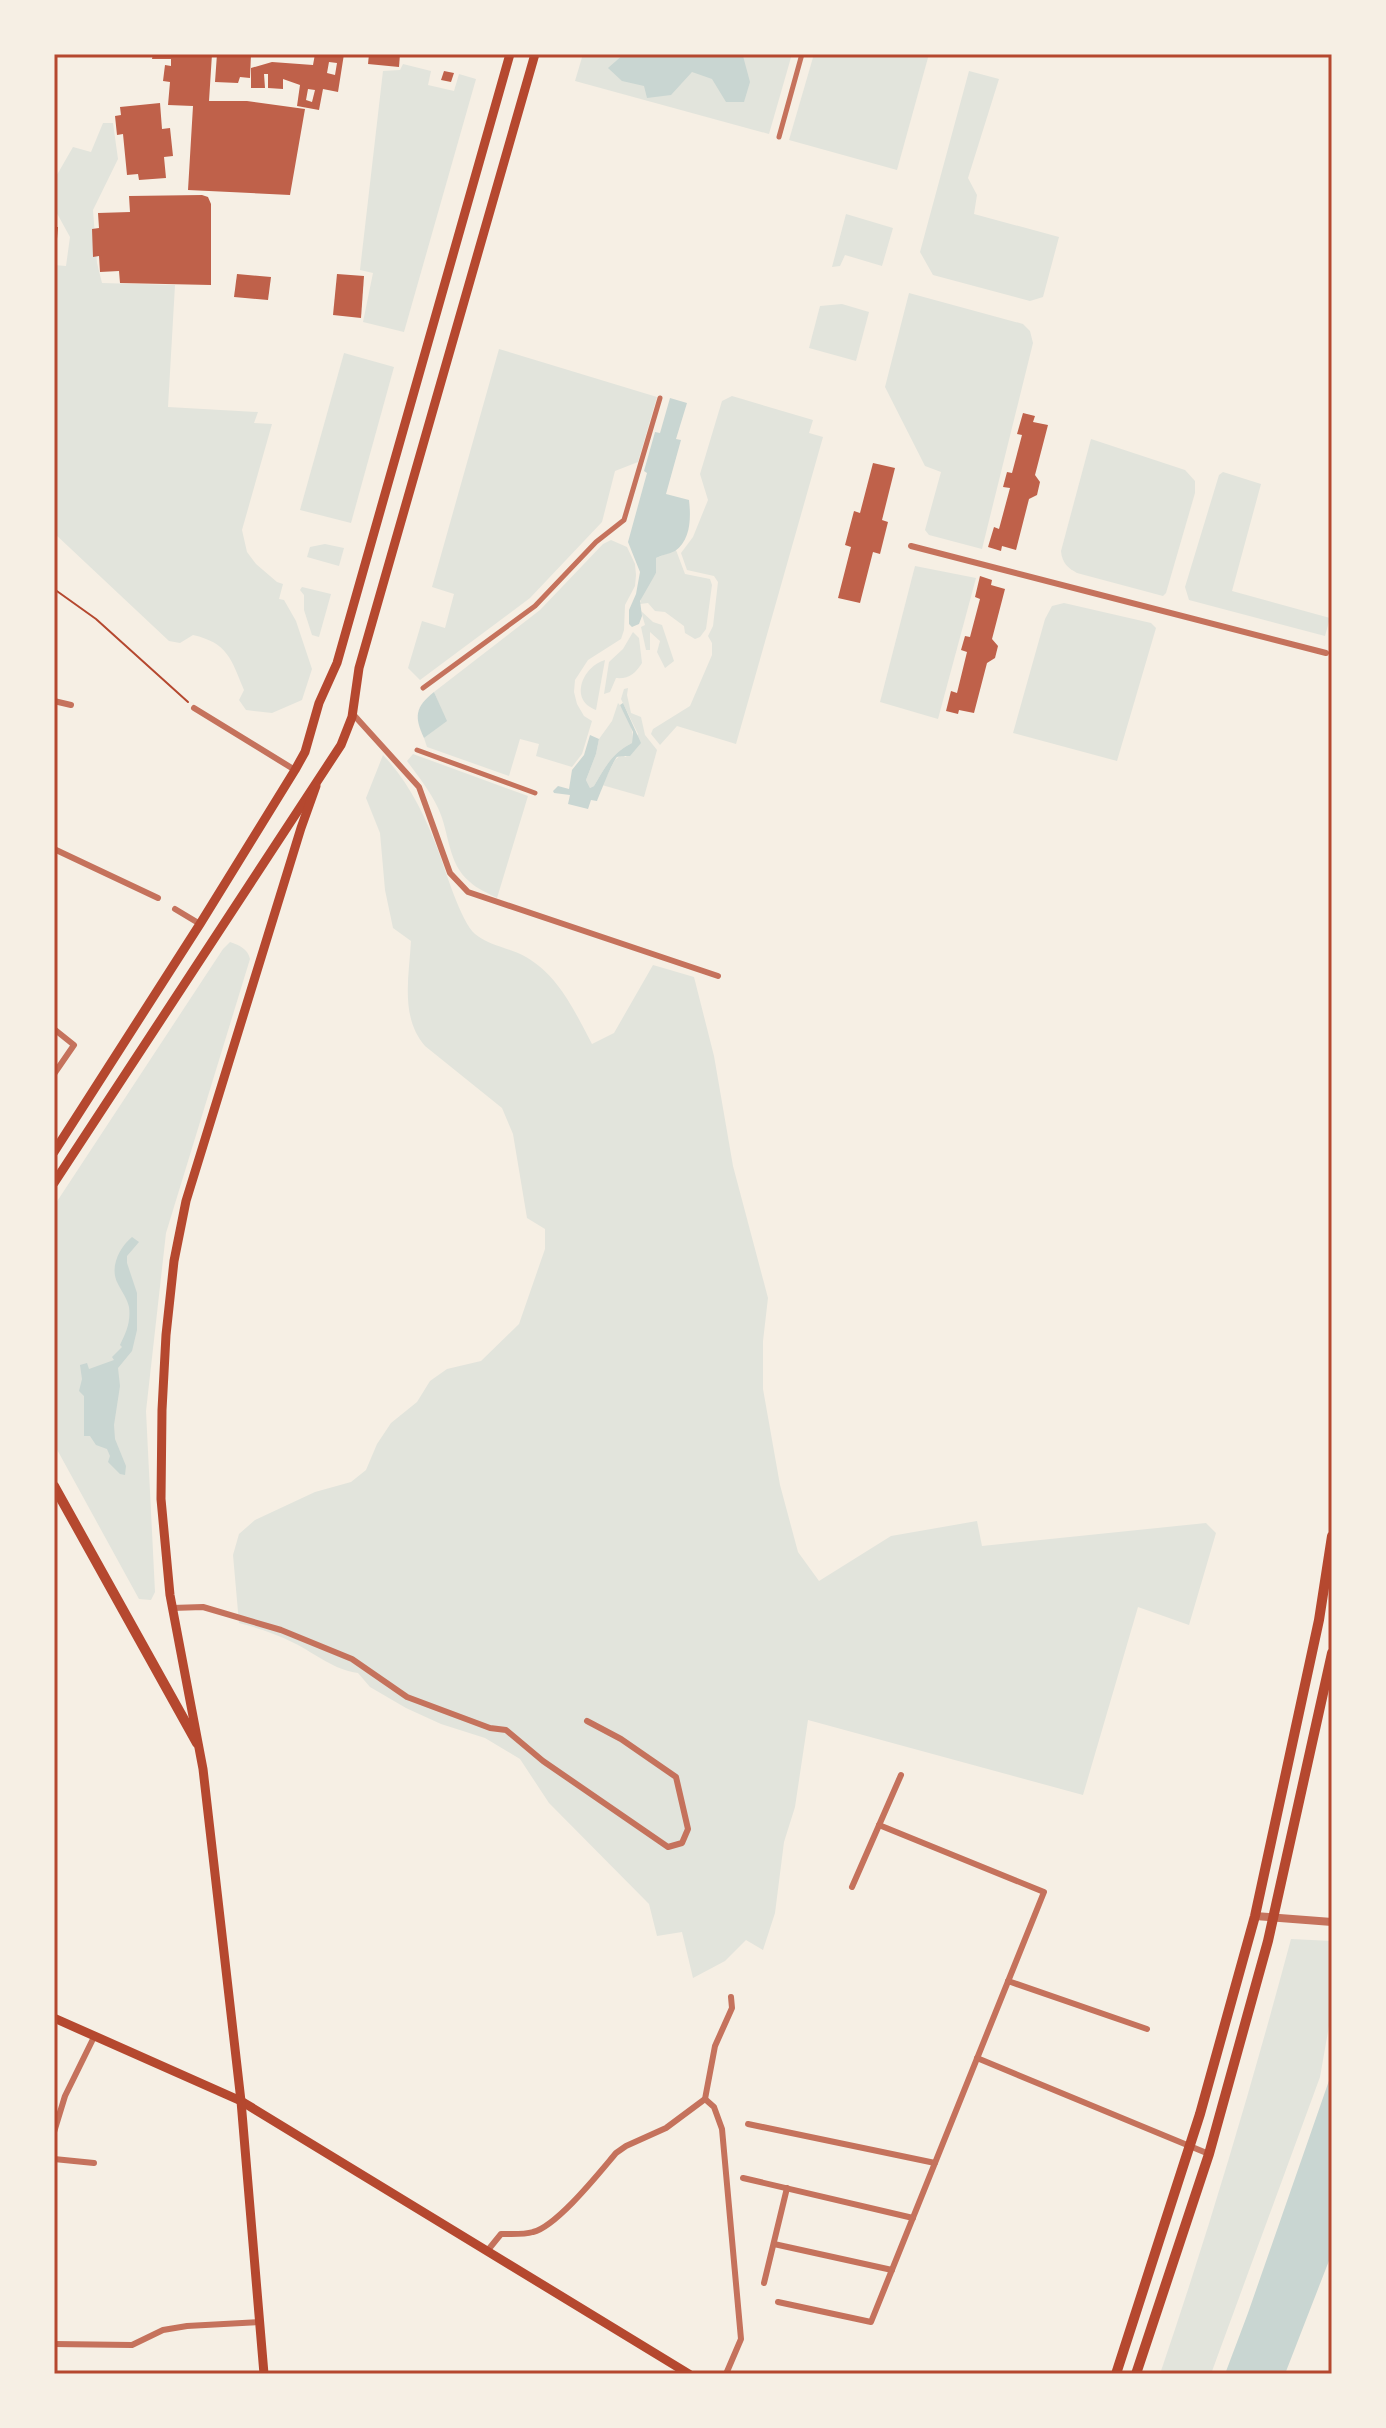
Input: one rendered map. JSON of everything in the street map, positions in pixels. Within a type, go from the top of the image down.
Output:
[{"type":"main road","points":[[54,1152],[200,924],[305,752],[319,703],[337,663],[510,54]]},
{"type":"main road","points":[[54,1183],[341,745],[352,713],[359,668],[535,54]]},
{"type":"main road","points":[[264,2374],[241,2101],[203,1769],[172,1608],[161,1499],[162,1410],[174,1261],[186,1201],[316,786]]},
{"type":"main road","points":[[54,1486],[197,1743]]},
{"type":"main road","points":[[1116,2374],[1190,2147],[1255,1916],[1319,1620],[1332,1536]]},
{"type":"main road","points":[[1136,2374],[1209,2154],[1274,1917],[1332,1653]]},
{"type":"main road","points":[[54,2018],[241,2101],[689,2374]]},
{"type":"street","points":[[779,137],[802,54]]},
{"type":"street","points":[[423,688],[535,606],[596,542],[624,520],[660,398]]},
{"type":"street","points":[[911,546],[1326,653]]},
{"type":"street","points":[[54,701],[71,705]]},
{"type":"street","points":[[194,708],[295,770]]},
{"type":"street","points":[[352,713],[419,787],[450,873],[468,892],[718,976]]},
{"type":"street","points":[[417,750],[535,793]]},
{"type":"street","points":[[54,849],[158,898]]},
{"type":"street","points":[[175,909],[200,924]]},
{"type":"street","points":[[54,1029],[74,1045],[54,1074]]},
{"type":"street","points":[[172,1608],[203,1607],[251,1620],[352,1659],[407,1697],[490,1728],[506,1730],[543,1761],[668,1847],[682,1843],[688,1829],[676,1777],[621,1739],[587,1721]]},
{"type":"street","points":[[852,1887],[901,1775]]},
{"type":"street","points":[[778,2302],[871,2322],[1044,1892],[879,1825]]},
{"type":"street","points":[[1255,1916],[1332,1922]]},
{"type":"street","points":[[1008,1981],[1147,2029]]},
{"type":"street","points":[[488,2250],[501,2234],[533,2232],[543,2227],[616,2153],[666,2128],[705,2099],[715,2046],[732,2008],[731,1997]]},
{"type":"street","points":[[54,2132],[65,2096],[94,2037]]},
{"type":"street","points":[[977,2058],[1209,2154]]},
{"type":"street","points":[[705,2099],[714,2107],[722,2129],[741,2339],[726,2374]]},
{"type":"street","points":[[748,2124],[935,2163]]},
{"type":"street","points":[[54,2159],[94,2163]]},
{"type":"street","points":[[743,2178],[913,2218]]},
{"type":"street","points":[[764,2283],[787,2188]]},
{"type":"street","points":[[774,2244],[892,2270]]},
{"type":"street","points":[[54,2344],[132,2345],[163,2330],[259,2322]]},
{"type":"path","points":[[54,589],[96,619],[194,708]]},
{"type":"shaded area","points":[[583,54],[792,54],[769,134],[575,81]]},
{"type":"shaded area","points":[[624,54],[755,54],[743,56],[750,82],[744,102],[726,102],[712,79],[692,72],[671,95],[647,98],[644,86],[622,81],[608,68]]},
{"type":"shaded area","points":[[814,54],[929,54],[897,170],[789,140]]},
{"type":"shaded area","points":[[403,64],[431,71],[428,85],[454,91],[459,74],[476,79],[404,332],[363,322],[373,273],[360,270],[383,71],[400,70]]},
{"type":"shaded area","points":[[969,71],[999,79],[968,178],[977,195],[974,214],[1059,237],[1043,297],[1030,301],[933,275],[920,252]]},
{"type":"shaded area","points":[[103,123],[113,123],[118,159],[93,210],[97,263],[102,283],[175,285],[168,407],[258,412],[254,423],[272,424],[242,530],[247,552],[256,564],[283,584],[279,599],[284,600],[296,621],[312,669],[302,700],[272,713],[246,710],[239,700],[244,690],[231,661],[221,648],[193,635],[180,643],[169,641],[54,533],[54,265],[66,266],[70,237],[54,208],[54,180],[73,147],[91,152]]},
{"type":"shaded area","points":[[846,214],[893,228],[882,266],[845,255],[840,266],[832,267]]},
{"type":"shaded area","points":[[909,293],[1023,324],[1030,331],[1033,343],[982,549],[929,535],[925,530],[941,472],[925,466],[885,387]]},
{"type":"shaded area","points":[[842,304],[869,312],[856,361],[809,348],[820,306]]},
{"type":"shaded area","points":[[499,349],[657,397],[638,462],[615,471],[602,522],[530,598],[420,680],[408,668],[422,621],[445,628],[454,594],[432,587]]},
{"type":"shaded area","points":[[344,353],[394,367],[351,523],[300,510]]},
{"type":"shaded area","points":[[732,396],[813,420],[809,433],[823,437],[736,744],[677,726],[660,745],[651,734],[653,729],[690,706],[712,655],[712,643],[708,636],[713,626],[718,582],[714,576],[687,570],[681,553],[693,537],[708,500],[700,474],[722,401]]},
{"type":"shaded area","points":[[670,398],[687,403],[676,439],[681,440],[666,494],[689,500],[689,528],[684,541],[675,551],[656,558],[656,573],[640,601],[642,616],[639,624],[632,627],[629,624],[629,610],[640,572],[628,542],[655,432],[660,433]]},
{"type":"shaded area","points":[[1091,439],[1185,470],[1195,481],[1195,493],[1163,596],[1077,573],[1063,559],[1061,551]]},
{"type":"shaded area","points":[[1223,472],[1261,484],[1232,591],[1330,618],[1325,636],[1189,600],[1185,587],[1219,475]]},
{"type":"shaded area","points":[[611,540],[627,547],[635,564],[635,586],[625,605],[621,639],[588,660],[575,680],[577,704],[584,716],[592,721],[582,754],[572,767],[536,756],[539,744],[520,739],[509,776],[427,747],[424,738],[446,721],[434,692],[540,610],[603,544]]},
{"type":"shaded area","points":[[325,544],[344,548],[339,566],[307,557],[310,547]]},
{"type":"shaded area","points":[[676,550],[685,574],[710,579],[712,585],[706,629],[695,639],[665,612],[655,611],[648,603],[640,604],[642,594],[656,573],[656,558]]},
{"type":"shaded area","points":[[915,566],[976,578],[938,719],[880,702]]},
{"type":"shaded area","points":[[302,587],[331,594],[319,637],[312,635],[304,610]]},
{"type":"shaded area","points":[[1064,603],[1151,623],[1156,628],[1117,761],[1013,733],[1045,619],[1052,606]]},
{"type":"shaded area","points":[[641,611],[653,622],[662,625],[674,661],[665,668],[657,652],[660,641],[650,632],[650,650],[646,650]]},
{"type":"shaded area","points":[[633,632],[639,638],[642,663],[631,675],[616,678],[610,692],[604,694],[609,662],[623,649]]},
{"type":"shaded area","points":[[605,660],[596,710],[582,699],[582,684],[590,669]]},
{"type":"shaded area","points":[[628,688],[631,713],[641,717],[645,735],[657,750],[644,797],[602,785],[615,760],[621,755],[626,757],[638,734],[621,699],[624,689]]},
{"type":"shaded area","points":[[434,692],[447,721],[424,738],[418,713]]},
{"type":"shaded area","points":[[618,703],[629,721],[632,743],[614,756],[590,788],[586,780],[599,739],[612,721]]},
{"type":"shaded area","points":[[623,703],[641,743],[630,756],[617,757],[597,801],[591,800],[588,809],[568,804],[570,795],[553,791],[558,786],[569,789],[572,770],[584,755],[590,735],[599,739],[586,780],[590,788],[614,756],[632,743],[633,732],[620,705]]},
{"type":"shaded area","points":[[413,754],[528,796],[497,898],[479,889],[457,866],[438,808],[407,761]]},
{"type":"shaded area","points":[[383,755],[401,776],[422,812],[470,928],[487,941],[526,957],[548,974],[565,996],[592,1044],[614,1033],[653,965],[694,977],[714,1056],[733,1166],[768,1298],[763,1341],[763,1389],[780,1485],[798,1552],[819,1581],[891,1536],[977,1521],[982,1546],[1206,1523],[1216,1533],[1189,1625],[1138,1607],[1083,1795],[808,1720],[795,1807],[784,1842],[775,1913],[763,1950],[746,1940],[725,1961],[693,1978],[682,1932],[657,1936],[649,1904],[549,1803],[520,1759],[485,1738],[441,1724],[406,1708],[370,1687],[358,1673],[333,1665],[280,1637],[239,1623],[233,1555],[239,1534],[255,1520],[315,1492],[351,1482],[366,1470],[377,1444],[391,1423],[417,1402],[430,1381],[447,1369],[481,1361],[519,1324],[545,1249],[545,1229],[527,1218],[513,1134],[502,1108],[425,1046],[412,1022],[408,996],[411,941],[393,928],[385,890],[380,833],[366,798]]},
{"type":"shaded area","points":[[230,942],[245,950],[250,959],[166,1233],[146,1411],[155,1592],[151,1600],[139,1599],[54,1444],[54,1206]]},
{"type":"shaded area","points":[[132,1237],[139,1242],[127,1256],[137,1293],[137,1330],[132,1351],[118,1368],[120,1386],[114,1425],[115,1439],[126,1466],[125,1475],[108,1462],[110,1456],[107,1449],[96,1445],[90,1436],[84,1436],[84,1396],[79,1391],[82,1379],[80,1365],[87,1363],[89,1369],[114,1360],[112,1357],[122,1347],[120,1345],[129,1322],[129,1307],[115,1278],[115,1265],[119,1252]]},
{"type":"shaded area","points":[[1291,1939],[1332,1941],[1332,2009],[1320,2077],[1211,2374],[1160,2374],[1229,2157]]},
{"type":"shaded area","points":[[1332,2072],[1332,2253],[1285,2374],[1225,2374],[1248,2313]]},
{"type":"building","points":[[153,54],[212,54],[209,101],[247,101],[305,109],[290,195],[188,190],[193,106],[168,105],[170,82],[163,81],[165,65],[171,66],[171,59],[152,59]]},
{"type":"building","points":[[217,54],[251,54],[250,78],[240,77],[238,83],[215,82]]},
{"type":"building","points":[[315,54],[344,54],[338,92],[323,89],[319,110],[297,106],[300,85],[283,79],[283,89],[268,88],[268,74],[264,74],[265,88],[251,88],[251,68],[272,62],[313,65]],"holes":[[[329,62],[337,63],[335,75],[327,73]],[[308,89],[315,90],[312,102],[306,100]]]},
{"type":"building","points":[[369,54],[400,54],[399,67],[368,64]]},
{"type":"building","points":[[444,71],[454,73],[451,82],[441,80]]},
{"type":"building","points":[[160,103],[162,129],[170,128],[173,156],[164,157],[166,178],[139,180],[138,174],[127,175],[123,134],[117,135],[115,116],[121,115],[120,107]]},
{"type":"building","points":[[129,196],[208,197],[211,204],[211,285],[120,283],[119,271],[100,272],[99,256],[93,257],[92,229],[99,228],[98,213],[130,212]]},
{"type":"building","points":[[54,227],[58,227],[56,251],[54,251]]},
{"type":"building","points":[[237,274],[271,277],[268,300],[234,297]]},
{"type":"building","points":[[337,274],[364,276],[361,318],[333,315]]},
{"type":"building","points":[[1023,413],[1035,416],[1033,422],[1048,425],[1035,475],[1040,482],[1037,495],[1029,499],[1016,550],[1002,546],[1001,551],[988,547],[994,527],[999,529],[1010,488],[1003,487],[1007,472],[1012,473],[1022,435],[1017,434]]},
{"type":"building","points":[[873,463],[895,468],[882,520],[888,522],[880,554],[873,552],[860,603],[838,598],[851,547],[845,545],[854,511],[860,513]]},
{"type":"building","points":[[980,576],[992,580],[991,585],[1005,589],[992,639],[998,646],[995,658],[987,663],[974,713],[959,710],[958,714],[946,711],[951,691],[957,693],[967,652],[961,650],[965,636],[970,637],[980,599],[975,597]]}]
